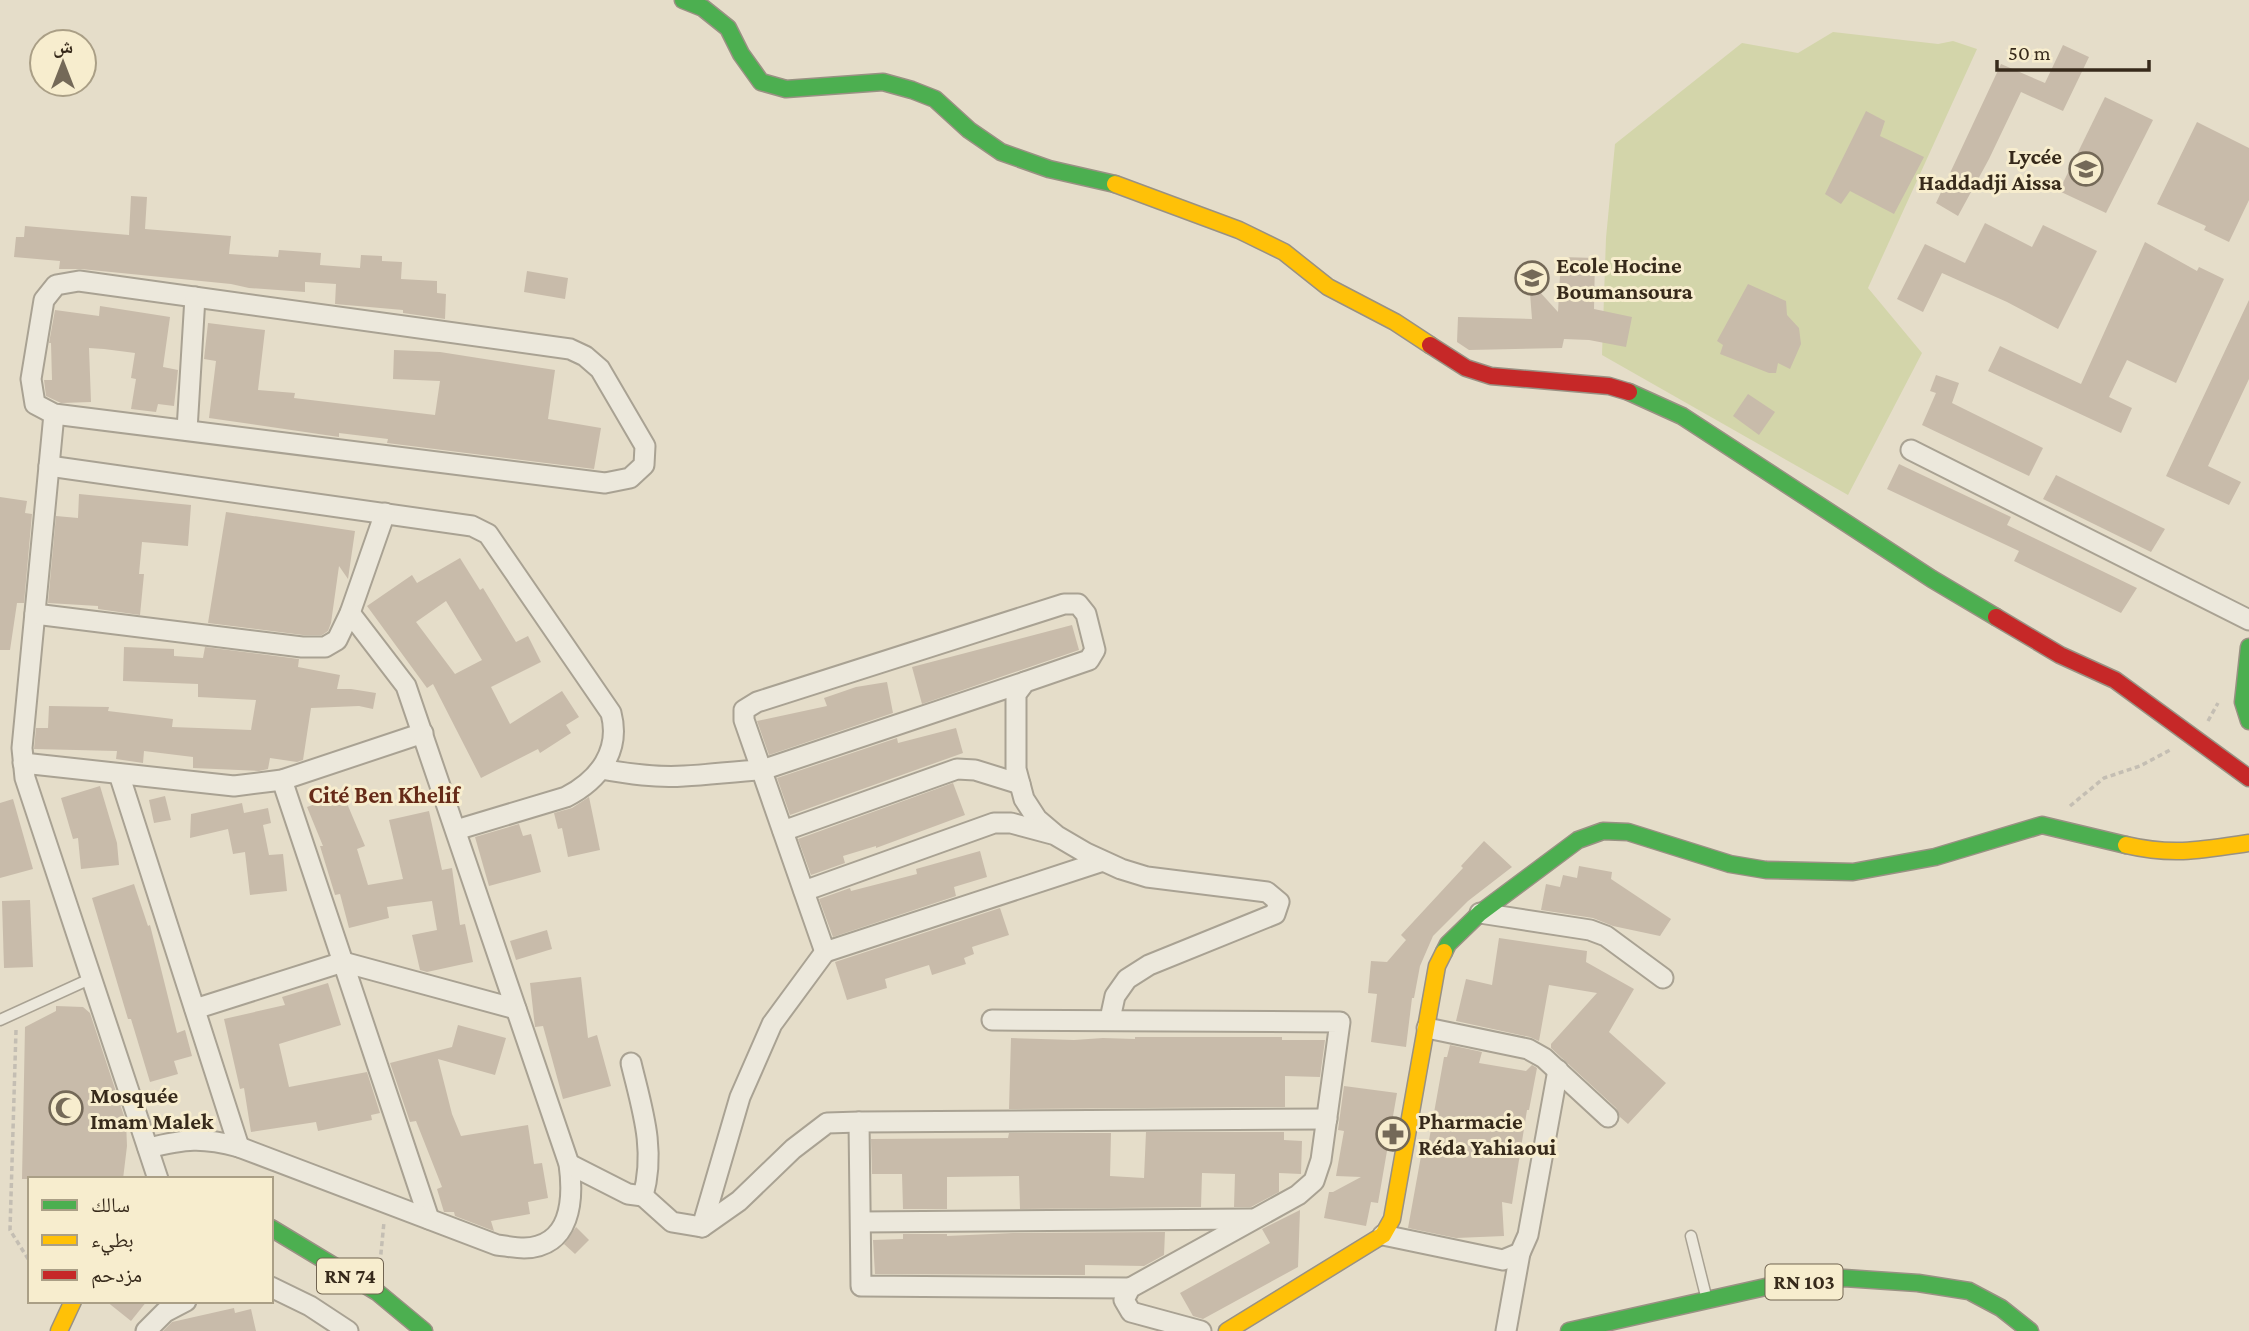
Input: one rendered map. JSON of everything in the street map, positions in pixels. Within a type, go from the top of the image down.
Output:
[{"type":"street","points":[[683,0],[703,8],[728,28],[741,54],[761,82],[786,89],[883,82],[912,90],[935,99],[969,130],[1001,152],[1049,169],[1117,184],[1239,230],[1284,252],[1328,287],[1395,322],[1466,368],[1491,376],[1609,386],[1638,395],[1682,416],[1944,586],[2060,655],[2115,680],[2249,778]]},
{"type":"street","points":[[79,281],[570,349],[600,369],[645,446],[644,465],[630,478],[606,483],[54,414],[36,404],[31,379],[44,300],[56,285],[79,281]]},
{"type":"street","points":[[187,430],[195,297]]},
{"type":"street","points":[[54,414],[22,748],[25,778],[157,1177]]},
{"type":"street","points":[[1911,450],[2249,620]]},
{"type":"street","points":[[49,466],[472,526],[488,534],[611,713],[614,742],[601,769],[582,789],[566,797],[456,830]]},
{"type":"street","points":[[35,614],[302,647],[325,647],[337,640],[350,613],[385,513]]},
{"type":"street","points":[[601,769],[649,776],[762,770],[1089,660],[1095,650],[1086,614],[1078,604],[1064,604],[757,702],[744,710],[744,720],[762,770],[825,952]]},
{"type":"street","points":[[148,1148],[185,1139],[210,1139],[239,1147],[497,1245],[525,1248],[549,1243],[564,1224],[571,1204],[569,1164],[423,733],[406,686],[350,613]]},
{"type":"street","points":[[2249,647],[2243,702],[2249,721]]},
{"type":"street","points":[[1025,682],[1016,694],[1016,769],[1024,799],[1037,819],[1057,836],[1103,861],[1147,877],[1267,892],[1279,902],[1275,914],[1149,965],[1127,979],[1115,996],[1110,1019]]},
{"type":"street","points":[[23,763],[234,786],[282,780],[423,733]]},
{"type":"street","points":[[783,831],[957,769],[975,770],[1020,784]]},
{"type":"street","points":[[119,774],[239,1147]]},
{"type":"street","points":[[282,780],[429,1219]]},
{"type":"street","points":[[804,891],[994,823],[1011,823],[1057,836]]},
{"type":"street","points":[[1227,1331],[1383,1234],[1392,1219],[1437,966],[1448,944],[1480,913],[1578,840],[1603,831],[1628,832],[1730,864],[1766,870],[1853,872],[1935,857],[2042,825],[2157,852],[2199,851],[2248,844]]},
{"type":"street","points":[[702,1227],[740,1097],[772,1024],[825,952],[1103,861]]},
{"type":"street","points":[[1480,913],[1580,929],[1606,936],[1663,978]]},
{"type":"street","points":[[195,1009],[343,962],[516,1009]]},
{"type":"street","points":[[859,1122],[861,1286],[1130,1288],[1298,1195],[1314,1181],[1321,1160],[1340,1022],[992,1020]]},
{"type":"street","points":[[1427,1028],[1528,1049],[1544,1058],[1608,1117]]},
{"type":"street","points":[[631,1063],[647,1131],[649,1175],[643,1196]]},
{"type":"street","points":[[1506,1331],[1520,1253],[1528,1235],[1558,1070]]},
{"type":"street","points":[[569,1164],[628,1194],[643,1196],[672,1222],[702,1227],[739,1200],[793,1149],[827,1123],[1327,1119]]},
{"type":"street","points":[[860,1222],[1254,1219]]},
{"type":"street","name":"RN 74","points":[[273,1229],[377,1292],[424,1331]]},
{"type":"street","points":[[1383,1234],[1503,1260],[1520,1253]]},
{"type":"street","name":"RN 103","points":[[1569,1331],[1770,1286],[1844,1278],[1918,1283],[1969,1291],[2001,1308],[2030,1331]]},
{"type":"street","points":[[273,1288],[310,1306],[348,1331]]},
{"type":"street","points":[[1130,1288],[1124,1300],[1131,1312],[1201,1331]]},
{"type":"street","points":[[59,1331],[72,1303]]},
{"type":"street","points":[[146,1331],[165,1312],[182,1303]]},
{"type":"lane","points":[[0,1020],[92,978]]},
{"type":"lane","points":[[1691,1236],[1707,1300]]},
{"type":"path","points":[[2042,825],[2080,799],[2104,778],[2163,756],[2208,722],[2221,699]]},
{"type":"path","points":[[16,1014],[10,1230],[28,1259]]},
{"type":"path","points":[[377,1292],[385,1202]]},
{"type":"green space","points":[[1833,32],[1938,44],[1953,41],[1977,49],[1868,288],[1922,353],[1848,495],[1602,355],[1606,238],[1615,144],[1742,43],[1798,53]]},
{"type":"building","points":[[2063,45],[2089,57],[2063,111],[2021,92],[1958,216],[1936,203],[2001,64],[2045,83]]},
{"type":"building","points":[[2105,97],[2153,120],[2106,213],[2059,191]]},
{"type":"building","points":[[1866,111],[1885,121],[1880,136],[1924,157],[1894,214],[1850,191],[1841,204],[1825,194]]},
{"type":"building","points":[[2197,122],[2249,148],[2249,200],[2229,242],[2204,230],[2206,226],[2157,204]]},
{"type":"building","points":[[131,196],[147,197],[145,229],[231,236],[229,254],[278,257],[279,250],[321,253],[320,265],[360,268],[361,255],[382,256],[382,261],[402,262],[401,279],[437,281],[437,293],[446,294],[445,319],[403,313],[403,310],[335,304],[336,284],[305,282],[305,292],[249,288],[81,269],[59,269],[60,261],[14,257],[16,237],[24,237],[25,226],[129,235]]},
{"type":"building","points":[[1985,223],[2032,247],[2043,225],[2097,251],[2058,329],[2007,302],[1942,273],[1923,312],[1897,299],[1925,244],[1965,263]]},
{"type":"building","points":[[2145,242],[2197,271],[2199,267],[2224,279],[2176,383],[2127,360],[2109,397],[2132,408],[2121,433],[1988,371],[2000,346],[2081,384]]},
{"type":"building","points":[[1561,257],[1595,258],[1594,309],[1632,317],[1626,347],[1589,340],[1564,339],[1562,348],[1469,350],[1457,342],[1458,317],[1532,319],[1529,280],[1558,312]]},
{"type":"building","points":[[527,271],[568,278],[565,299],[524,292]]},
{"type":"building","points":[[1748,284],[1786,301],[1787,315],[1799,328],[1801,344],[1790,369],[1778,363],[1776,373],[1769,373],[1720,354],[1723,345],[1717,341]]},
{"type":"building","points":[[2249,300],[2249,379],[2208,466],[2241,482],[2229,505],[2166,476]]},
{"type":"building","points":[[100,306],[170,317],[163,367],[178,370],[174,406],[158,404],[156,412],[131,409],[136,379],[131,378],[135,353],[104,349],[89,348],[91,402],[61,403],[46,396],[44,380],[52,380],[49,343],[55,310],[99,316]]},
{"type":"building","points":[[208,323],[265,330],[258,390],[295,393],[294,398],[435,415],[440,381],[393,379],[394,350],[440,352],[555,370],[548,419],[601,428],[594,469],[387,443],[388,439],[339,433],[339,437],[209,418],[216,361],[204,359]]},
{"type":"building","points":[[1936,375],[1959,383],[1952,403],[2043,448],[2029,476],[1922,425],[1936,393],[1930,391]]},
{"type":"building","points":[[1748,394],[1775,412],[1759,435],[1733,416]]},
{"type":"building","points":[[1899,464],[2011,517],[2007,525],[2137,588],[2121,613],[2014,561],[2019,551],[1887,489]]},
{"type":"building","points":[[2056,475],[2165,529],[2151,552],[2043,499]]},
{"type":"building","points":[[79,494],[191,505],[188,546],[142,542],[139,574],[144,574],[140,615],[98,609],[98,606],[48,603],[56,516],[78,518]]},
{"type":"building","points":[[0,497],[27,501],[25,513],[32,514],[24,603],[17,603],[10,650],[0,650]]},
{"type":"building","points":[[226,512],[355,531],[348,579],[339,566],[328,631],[322,635],[303,635],[208,623]]},
{"type":"building","points":[[460,558],[480,590],[483,588],[516,642],[528,636],[541,662],[491,687],[510,724],[562,691],[579,717],[566,725],[571,733],[540,753],[538,749],[481,778],[433,684],[427,688],[367,606],[412,575],[417,583]],"holes":[[[446,601],[482,660],[455,674],[416,622]]]},
{"type":"building","points":[[1072,625],[1079,650],[922,704],[912,667]]},
{"type":"building","points":[[124,647],[174,649],[174,656],[203,658],[205,647],[299,659],[298,667],[340,675],[337,689],[376,693],[373,709],[359,706],[311,708],[303,760],[297,762],[270,758],[268,769],[259,771],[193,768],[193,757],[144,751],[143,763],[116,759],[117,751],[34,749],[36,728],[48,728],[49,706],[109,707],[108,711],[173,719],[172,727],[251,730],[256,700],[198,697],[198,684],[123,681]]},
{"type":"building","points":[[887,682],[893,713],[769,755],[757,721],[827,706],[824,698],[856,687]]},
{"type":"building","points":[[956,728],[963,753],[790,815],[777,778],[897,738],[898,743]]},
{"type":"building","points":[[953,783],[965,815],[876,848],[843,856],[845,863],[811,875],[798,839]]},
{"type":"building","points":[[100,786],[117,843],[119,865],[81,869],[78,838],[73,839],[61,798]]},
{"type":"building","points":[[343,794],[365,846],[357,849],[368,885],[403,879],[389,820],[429,811],[442,870],[452,868],[460,925],[465,924],[473,962],[427,972],[420,970],[412,935],[437,930],[432,901],[387,907],[389,918],[349,928],[340,894],[335,895],[320,846],[323,846],[307,807]]},
{"type":"building","points":[[165,796],[171,820],[154,823],[149,800]]},
{"type":"building","points":[[589,797],[600,850],[568,857],[562,828],[558,829],[554,813],[572,808]]},
{"type":"building","points":[[13,799],[33,869],[0,878],[0,803]]},
{"type":"building","points":[[242,803],[244,813],[268,808],[271,823],[263,825],[269,855],[283,854],[287,891],[250,895],[245,852],[233,854],[228,829],[190,838],[191,814]]},
{"type":"building","points":[[519,824],[523,836],[531,834],[541,872],[489,886],[475,837]]},
{"type":"building","points":[[1484,841],[1512,867],[1468,901],[1433,936],[1420,966],[1412,998],[1406,1047],[1371,1042],[1377,994],[1368,993],[1371,961],[1387,962],[1406,940],[1401,935],[1463,868],[1461,866]]},
{"type":"building","points":[[980,851],[987,877],[954,887],[956,896],[833,937],[819,899],[850,888],[851,891],[917,874],[916,869]]},
{"type":"building","points":[[1579,866],[1612,872],[1611,879],[1671,919],[1660,936],[1613,926],[1593,918],[1541,910],[1546,884],[1560,887],[1563,875],[1577,878]]},
{"type":"building","points":[[134,884],[148,926],[150,925],[177,1033],[185,1030],[192,1056],[174,1061],[178,1074],[150,1082],[92,898]]},
{"type":"building","points":[[30,900],[33,967],[4,968],[2,901]]},
{"type":"building","points":[[1000,908],[1009,935],[972,947],[974,954],[964,958],[966,964],[932,975],[929,965],[885,979],[887,988],[847,1000],[835,962]]},
{"type":"building","points":[[547,930],[552,949],[516,960],[510,941]]},
{"type":"building","points":[[1499,938],[1587,951],[1586,962],[1634,989],[1609,1032],[1666,1083],[1628,1124],[1620,1117],[1616,1108],[1551,1048],[1551,1044],[1597,993],[1549,985],[1539,1041],[1456,1021],[1466,979],[1492,985]]},
{"type":"building","points":[[581,977],[588,1038],[597,1035],[611,1086],[563,1099],[543,1026],[535,1027],[530,983]]},
{"type":"building","points":[[328,983],[341,1025],[279,1044],[289,1087],[367,1072],[380,1113],[371,1115],[372,1120],[318,1131],[316,1122],[251,1132],[244,1088],[240,1089],[224,1019],[285,1005],[282,997]]},
{"type":"building","points":[[56,1006],[83,1007],[90,1013],[126,1122],[127,1146],[123,1177],[22,1179],[25,1027],[56,1011]]},
{"type":"building","points":[[458,1025],[506,1038],[495,1075],[438,1059],[452,1114],[461,1136],[528,1125],[534,1164],[542,1163],[548,1198],[528,1202],[530,1214],[491,1221],[494,1231],[455,1216],[454,1212],[444,1212],[437,1189],[442,1187],[416,1121],[410,1122],[390,1063],[452,1047]]},
{"type":"building","points":[[1135,1037],[1282,1037],[1282,1040],[1325,1040],[1320,1077],[1285,1076],[1285,1107],[1009,1109],[1011,1038],[1074,1040]]},
{"type":"building","points":[[1450,1045],[1482,1052],[1479,1063],[1526,1071],[1532,1065],[1537,1068],[1527,1110],[1512,1204],[1502,1202],[1504,1236],[1456,1238],[1408,1228],[1423,1145],[1428,1146],[1444,1057],[1447,1057]]},
{"type":"building","points":[[1344,1086],[1397,1093],[1378,1203],[1371,1202],[1366,1226],[1324,1218],[1329,1192],[1361,1177],[1336,1176],[1344,1131],[1338,1130]]},
{"type":"building","points":[[1146,1132],[1284,1132],[1284,1140],[1302,1141],[1301,1174],[1279,1173],[1279,1192],[1251,1207],[1234,1207],[1235,1174],[1202,1173],[1201,1207],[1020,1209],[1019,1176],[947,1177],[947,1209],[903,1209],[902,1174],[872,1174],[871,1139],[1008,1138],[1009,1133],[1111,1133],[1110,1176],[1144,1178]]},
{"type":"building","points":[[1300,1210],[1298,1267],[1203,1319],[1193,1316],[1180,1293],[1270,1243],[1262,1229]]},
{"type":"building","points":[[576,1227],[589,1240],[575,1254],[564,1244]]},
{"type":"building","points":[[1165,1232],[1164,1255],[1144,1266],[1085,1265],[1085,1275],[875,1274],[873,1240],[903,1239],[903,1234],[947,1236]]},
{"type":"building","points":[[108,1303],[145,1303],[131,1321]]},
{"type":"building","points":[[234,1308],[235,1313],[251,1309],[256,1331],[163,1331],[172,1322]]},
{"type":"traffic: fast","points":[[683,0],[703,8],[728,28],[741,54],[761,82],[786,89],[883,82],[912,90],[935,99],[969,130],[1001,152],[1049,169],[1115,184]]},
{"type":"traffic: fast","points":[[1629,392],[1682,416],[1932,579],[1996,617]]},
{"type":"traffic: fast","points":[[2249,647],[2243,702],[2249,721]]},
{"type":"traffic: fast","points":[[1444,952],[1448,944],[1480,913],[1578,840],[1603,831],[1628,832],[1730,864],[1766,870],[1853,872],[1935,857],[2042,825],[2126,845]]},
{"type":"traffic: fast","points":[[273,1229],[377,1292],[424,1331]]},
{"type":"traffic: fast","points":[[1569,1331],[1770,1286],[1844,1278],[1918,1283],[1969,1291],[2001,1308],[2030,1331]]},
{"type":"traffic: slow","points":[[1115,184],[1239,230],[1284,252],[1328,287],[1395,322],[1430,345]]},
{"type":"traffic: slow","points":[[2126,845],[2173,851],[2249,843]]},
{"type":"traffic: slow","points":[[1227,1331],[1383,1235],[1392,1219],[1437,966],[1444,952]]},
{"type":"traffic: slow","points":[[59,1331],[72,1303]]},
{"type":"traffic: jam","points":[[1430,345],[1466,368],[1491,376],[1609,386],[1629,392]]},
{"type":"traffic: jam","points":[[1996,617],[2060,655],[2115,680],[2249,778]]},
{"type":"place","name":"Lycée Haddadji Aissa","points":[[2086,169]]},
{"type":"place","name":"Ecole Hocine Boumansoura","points":[[1532,278]]},
{"type":"place","name":"Mosquée Imam Malek","points":[[66,1108]]},
{"type":"place","name":"Pharmacie Réda Yahiaoui","points":[[1393,1134]]},
{"type":"district","name":"Cité Ben Khelif","points":[[384,795]]}]
